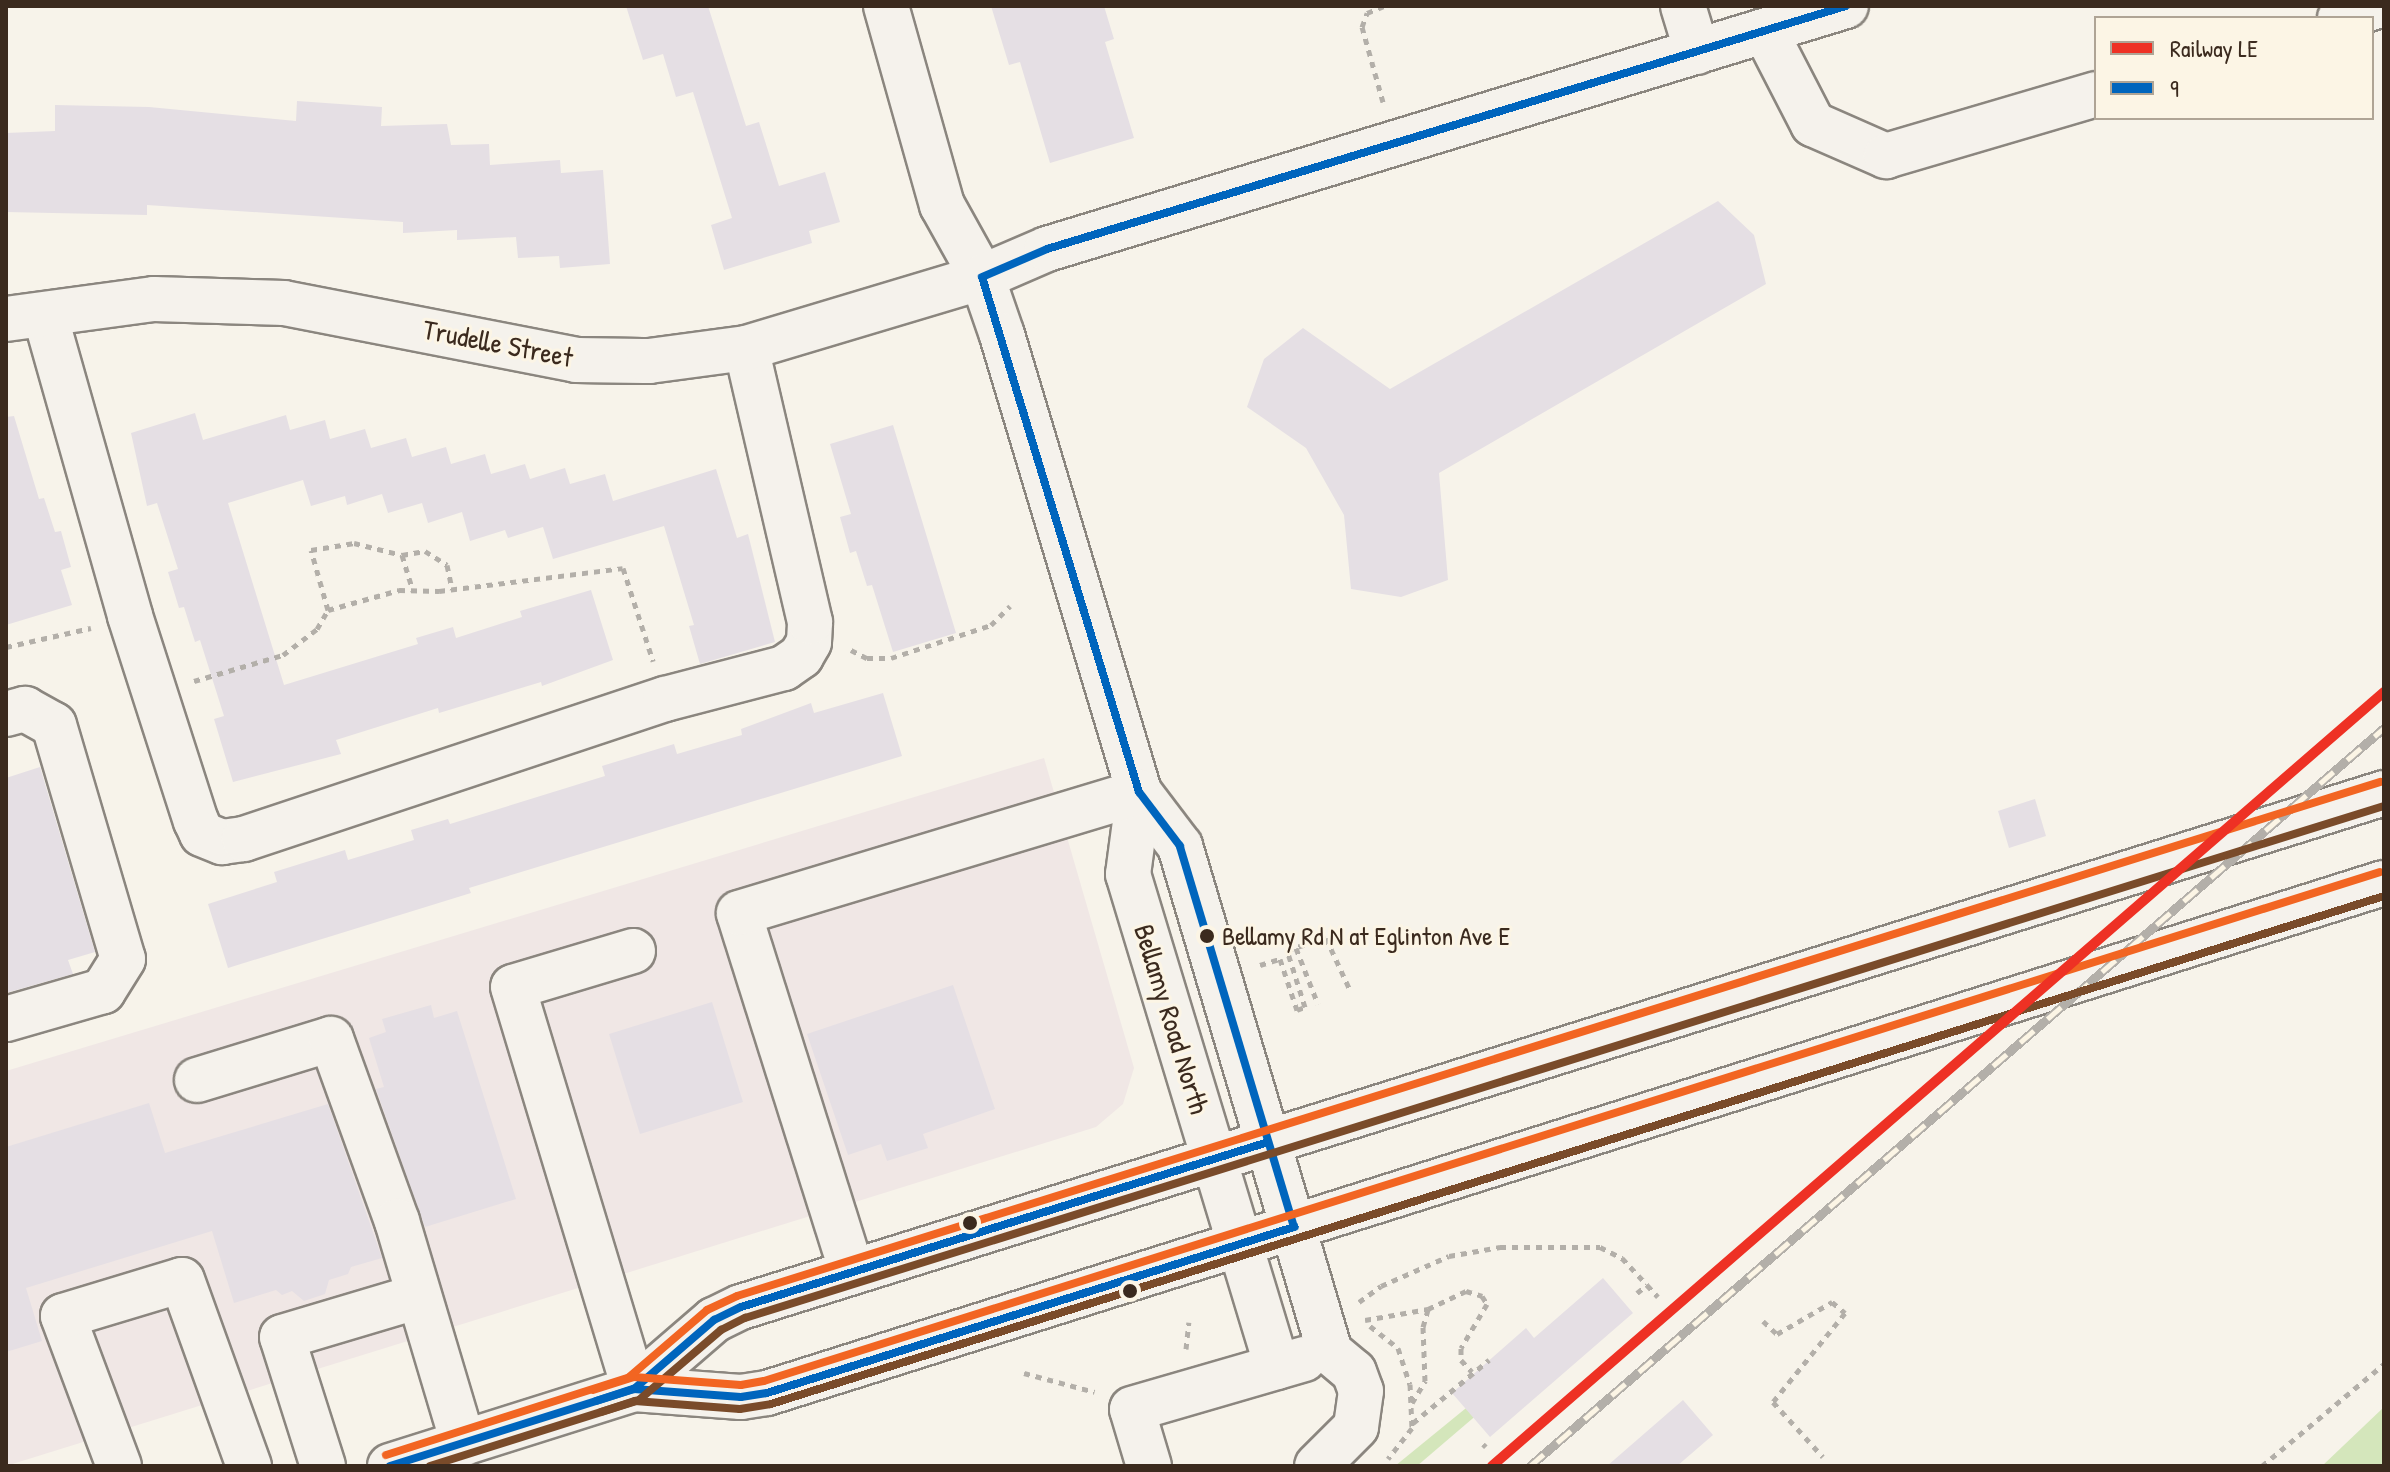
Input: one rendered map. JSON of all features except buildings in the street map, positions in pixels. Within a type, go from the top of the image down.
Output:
[{"type":"main road","name":"Bellamy Road North","points":[[886,6],[942,205],[982,277],[1139,792],[1180,846],[1330,1352]]},
{"type":"main road","points":[[1683,6],[1697,52]]},
{"type":"main road","points":[[2346,16],[2378,6]]},
{"type":"main road","points":[[982,277],[1047,249],[1395,146],[1765,31],[1819,10]]},
{"type":"main road","points":[[1765,31],[1813,124],[1886,156],[2094,95]]},
{"type":"main road","name":"Trudelle Street","points":[[25,317],[154,299],[284,303],[576,360],[649,361],[746,348],[982,277]]},
{"type":"main road","points":[[25,317],[130,616],[196,821],[202,834],[222,842],[665,699],[792,664],[806,650],[811,630],[746,348]]},
{"type":"main road","points":[[6,714],[25,709],[54,725],[123,959],[103,991],[6,1019]]},
{"type":"main road","name":"Bellamy Road North","points":[[1139,792],[1128,874],[1277,1367]]},
{"type":"main road","points":[[852,1272],[739,913],[1139,792]]},
{"type":"main road","points":[[634,1389],[714,1320],[741,1307],[2384,793]]},
{"type":"main road","points":[[390,1466],[634,1389],[741,1397],[767,1393],[2384,883]]},
{"type":"main road","points":[[633,951],[513,987],[634,1389]]},
{"type":"main road","points":[[197,1080],[331,1039],[397,1221],[416,1297],[463,1443]]},
{"type":"main road","points":[[119,1466],[63,1316],[182,1280],[249,1466]]},
{"type":"main road","points":[[323,1466],[282,1337],[416,1297]]},
{"type":"main road","points":[[1149,1466],[1132,1409],[1330,1352],[1354,1372],[1362,1413],[1349,1436],[1317,1466]]},
{"type":"path","points":[[1384,6],[1367,13],[1362,27],[1395,146]]},
{"type":"path","points":[[154,691],[283,655],[317,629],[328,610],[311,550],[354,543],[402,555],[425,551],[447,565],[452,589]]},
{"type":"path","points":[[402,555],[413,591]]},
{"type":"path","points":[[328,610],[413,591],[623,568],[665,699]]},
{"type":"path","points":[[811,630],[867,658],[891,658],[991,625],[1010,606]]},
{"type":"path","points":[[6,647],[130,616]]},
{"type":"path","points":[[1254,967],[1280,959],[1297,1010],[1305,1007],[1287,950],[1326,938],[1350,990]]},
{"type":"path","points":[[1296,948],[1318,1004]]},
{"type":"path","points":[[1367,1295],[1449,1256],[1500,1247],[1600,1247],[1622,1258],[1658,1297]]},
{"type":"path","points":[[1637,1293],[1647,1285]]},
{"type":"path","points":[[1360,1320],[1428,1309],[1466,1291],[1485,1299],[1486,1310],[1460,1351],[1472,1372]]},
{"type":"path","points":[[1763,1321],[1777,1334],[1832,1302],[1845,1313],[1773,1402],[1823,1457]]},
{"type":"path","points":[[1412,1403],[1425,1381],[1423,1327],[1428,1309]]},
{"type":"path","points":[[1413,1423],[1489,1360]]},
{"type":"path","points":[[2262,1466],[2384,1364]]},
{"type":"path","points":[[1024,1373],[1104,1395]]},
{"type":"shaded area","points":[[1044,758],[1134,1068],[1123,1104],[1096,1127],[6,1466],[6,1071]]},
{"type":"green space","points":[[1471,1404],[1479,1413],[1417,1466],[1395,1466]]},
{"type":"green space","points":[[2384,1407],[2384,1466],[2322,1466]]},
{"type":"railway","points":[[1530,1466],[2384,728]]},
{"type":"rail line","name":"LE","points":[[1492,1466],[2384,692]]},
{"type":"transit line","name":"9","points":[[982,277],[1047,249],[1846,6]]},
{"type":"transit line","name":"9","points":[[390,1466],[634,1389],[741,1397],[767,1393],[1294,1227],[1180,846],[1139,792],[982,277]]},
{"type":"transit line","points":[[386,1455],[628,1378],[707,1310],[737,1296],[2380,782]]},
{"type":"transit line","points":[[430,1466],[639,1400],[721,1330],[745,1318],[2384,806]]},
{"type":"transit line","points":[[593,1390],[634,1377],[741,1385],[764,1381],[2380,872]]},
{"type":"transit line","points":[[601,1412],[635,1401],[740,1409],[771,1404],[2384,896]]},
{"type":"transit line","name":"9","points":[[596,1401],[634,1389],[714,1320],[741,1307],[1268,1142]]},
{"type":"place","name":"Bellamy Rd N at Eglinton Ave E","points":[[1207,936]]}]
